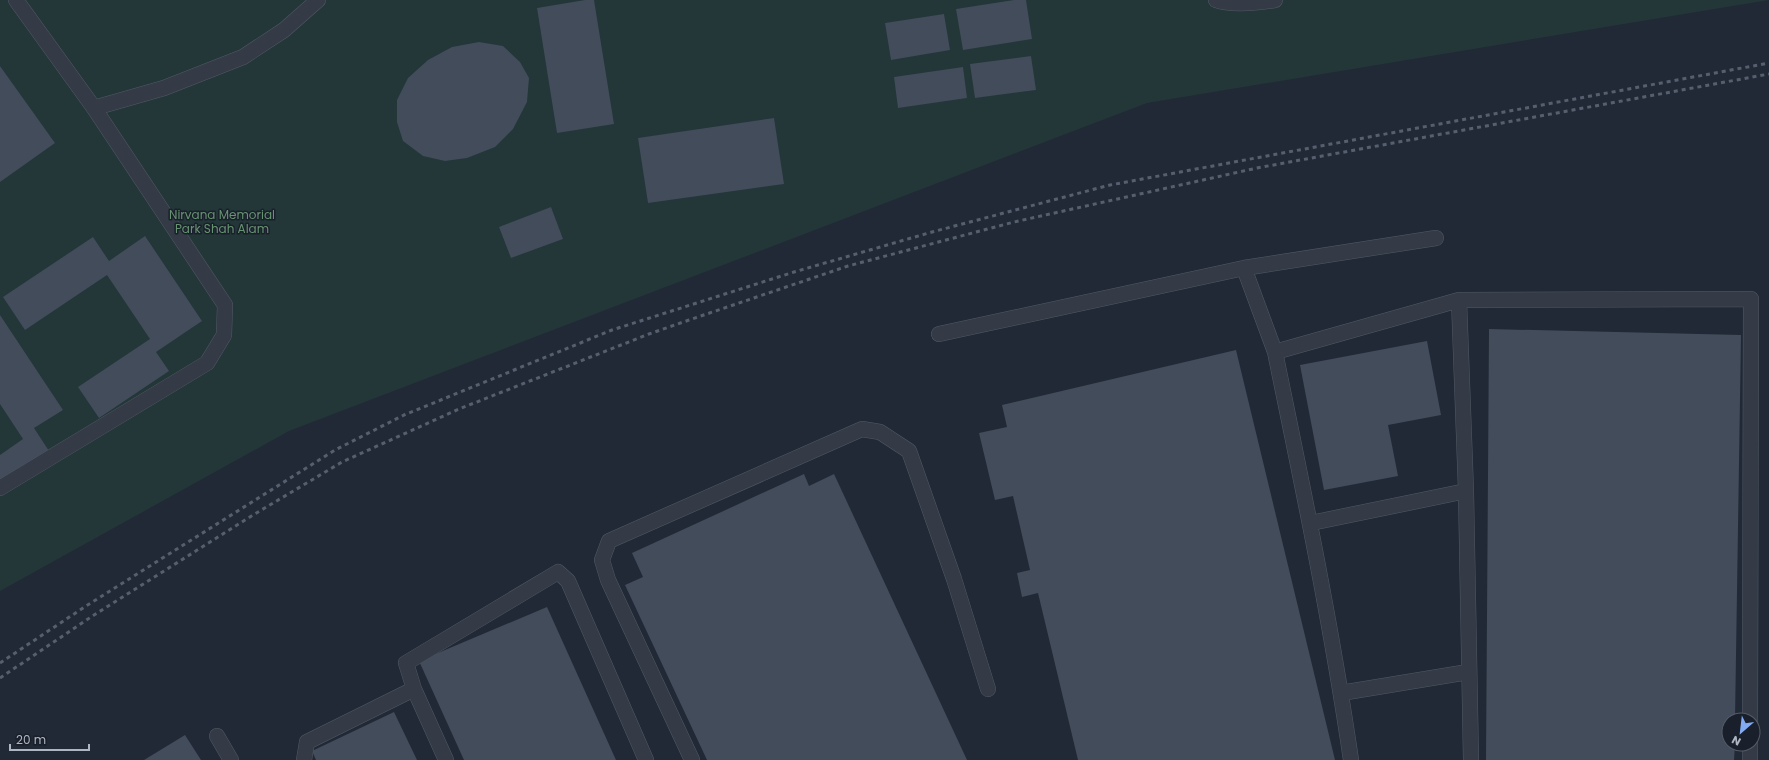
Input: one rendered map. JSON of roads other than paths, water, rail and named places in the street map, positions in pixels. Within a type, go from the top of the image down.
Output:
[{"type":"lane","points":[[0,488],[206,363],[224,335],[225,305],[94,108],[16,0]]},
{"type":"lane","points":[[94,108],[164,88],[243,57],[284,30],[318,0]]},
{"type":"lane","points":[[1216,0],[1222,2],[1251,3],[1275,0]]},
{"type":"lane","points":[[939,334],[1244,268],[1436,238]]},
{"type":"lane","points":[[1244,268],[1275,352],[1311,523],[1341,693],[1351,760]]},
{"type":"lane","points":[[1275,352],[1459,300],[1751,299],[1750,712]]},
{"type":"lane","points":[[1459,300],[1466,491],[1468,672],[1471,760]]},
{"type":"lane","points":[[692,760],[608,580],[602,560],[609,541],[862,429],[880,432],[909,451],[954,579],[988,689]]},
{"type":"lane","points":[[1311,523],[1466,491]]},
{"type":"lane","points":[[446,760],[414,689],[406,663],[558,572],[568,581],[646,760]]},
{"type":"lane","points":[[1341,693],[1468,672]]},
{"type":"lane","points":[[304,760],[307,742],[414,689]]},
{"type":"lane","points":[[216,736],[231,760]]},
{"type":"railway","points":[[0,663],[86,606],[335,450],[404,415],[612,330],[794,272],[932,232],[1110,185],[1769,63]]},
{"type":"railway","points":[[0,678],[94,615],[253,515],[342,462],[459,409],[649,334],[689,320],[848,266],[1014,222],[1257,168],[1769,74]]},
{"type":"park label","name":"Nirvana Memorial Park Shah Alam","points":[[222,221]]}]
